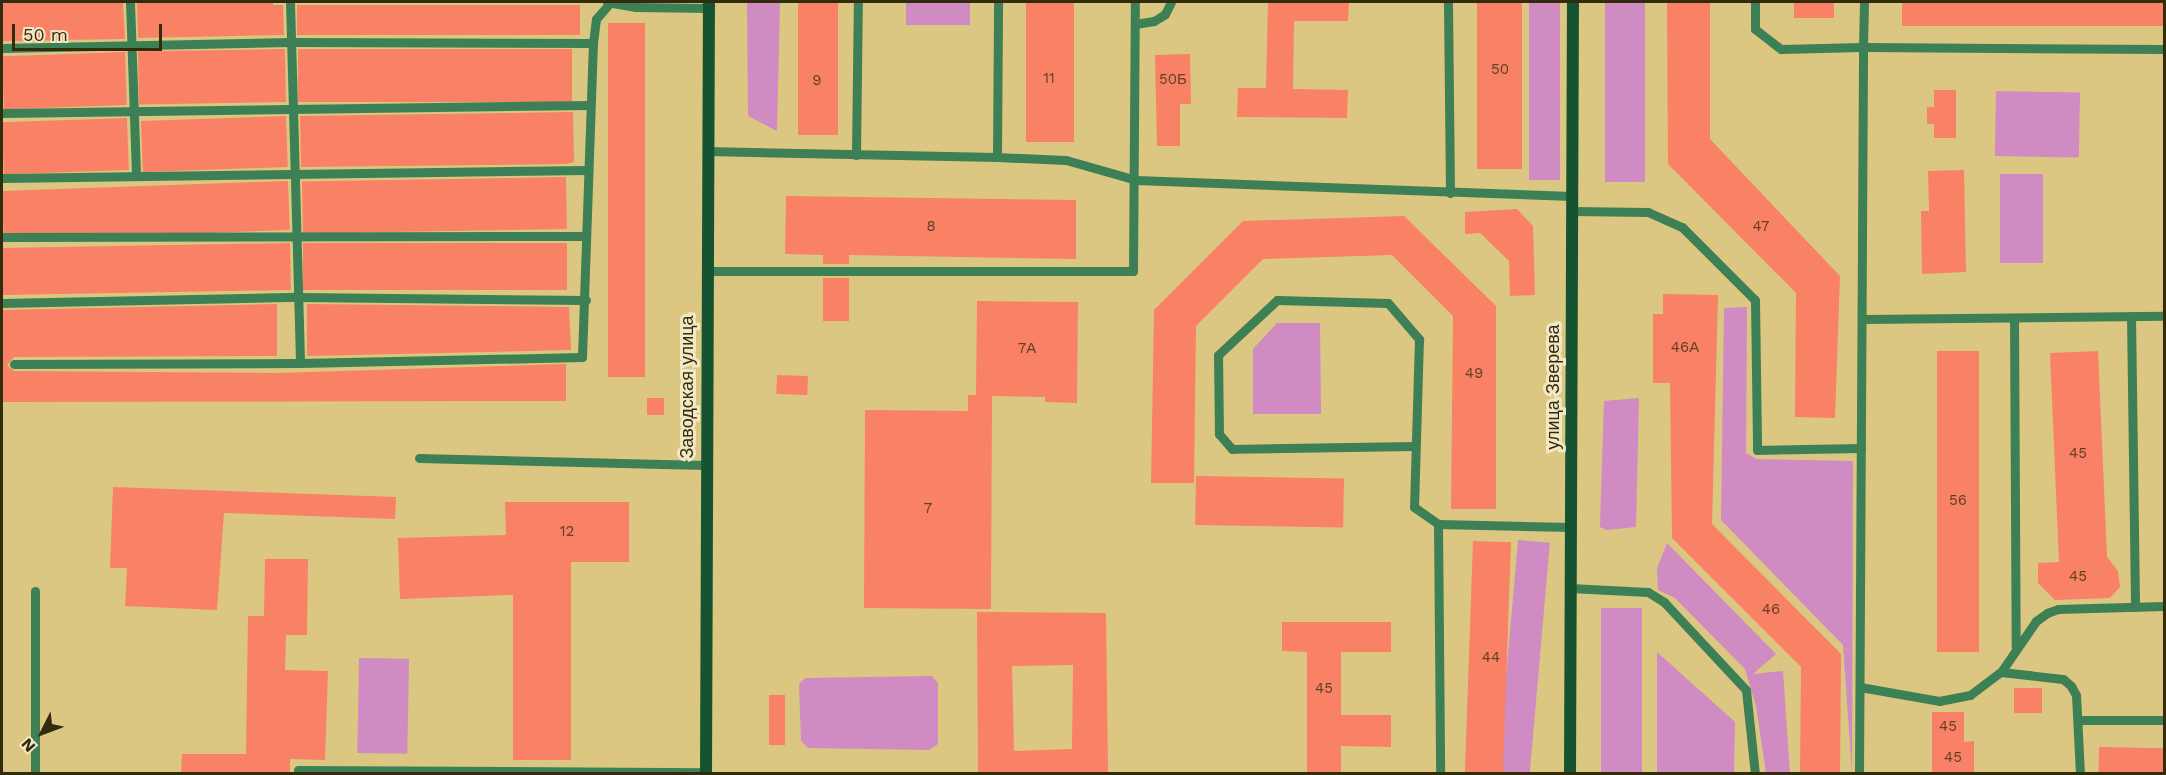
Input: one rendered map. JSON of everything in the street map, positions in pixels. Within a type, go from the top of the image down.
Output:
[{"type":"main road","name":"улица Зверева","points":[[1570,774],[1573,2]]},
{"type":"main road","name":"Заводская улица","points":[[706,773],[705,465],[709,5]]},
{"type":"lane","points":[[130,2],[136,111],[136,176]]},
{"type":"lane","points":[[290,2],[300,363]]},
{"type":"lane","points":[[14,364],[300,363],[582,357],[586,300],[585,236],[592,44],[596,19],[608,2],[709,5]]},
{"type":"lane","points":[[856,155],[858,2]]},
{"type":"lane","points":[[997,157],[998,2]]},
{"type":"lane","points":[[706,271],[1133,271],[1136,180],[1135,2]]},
{"type":"lane","points":[[1135,24],[1154,21],[1165,14],[1172,2]]},
{"type":"lane","points":[[1448,2],[1450,193]]},
{"type":"lane","points":[[1755,2],[1755,29],[1781,49],[1863,47],[2164,50]]},
{"type":"lane","points":[[1859,774],[1864,319],[1864,2]]},
{"type":"lane","points":[[2,48],[290,42],[592,44]]},
{"type":"lane","points":[[2,114],[590,105]]},
{"type":"lane","points":[[707,151],[1066,160],[1136,180],[1572,196]]},
{"type":"lane","points":[[2,178],[588,170]]},
{"type":"lane","points":[[1572,211],[1648,212],[1682,227],[1755,300],[1757,450],[1861,448]]},
{"type":"lane","points":[[2,237],[585,236]]},
{"type":"lane","points":[[2,303],[298,297],[586,300]]},
{"type":"lane","points":[[1415,446],[1232,450],[1219,434],[1218,355],[1277,300],[1388,303],[1419,339],[1414,507],[1438,524],[1570,527]]},
{"type":"lane","points":[[2131,316],[2135,607]]},
{"type":"lane","points":[[1864,319],[2164,316]]},
{"type":"lane","points":[[2014,318],[2016,647]]},
{"type":"lane","points":[[419,458],[705,465]]},
{"type":"lane","points":[[1438,524],[1440,774]]},
{"type":"lane","points":[[1570,588],[1648,592],[1664,602],[1746,690],[1755,774]]},
{"type":"lane","points":[[35,591],[35,774]]},
{"type":"lane","points":[[1860,687],[1940,701],[1970,695],[2001,672],[2036,621],[2058,609],[2164,606]]},
{"type":"lane","points":[[2001,672],[2063,680],[2076,695],[2080,774]]},
{"type":"lane","points":[[2078,720],[2164,720]]},
{"type":"lane","points":[[298,770],[706,773]]},
{"type":"shaded area","points":[[747,2],[780,2],[777,131],[748,116]]},
{"type":"shaded area","points":[[906,2],[970,2],[970,25],[906,25]]},
{"type":"shaded area","points":[[1529,2],[1560,2],[1560,180],[1529,180]]},
{"type":"shaded area","points":[[1605,2],[1645,2],[1645,182],[1605,182]]},
{"type":"shaded area","points":[[1996,91],[2080,92],[2079,157],[1995,156]]},
{"type":"shaded area","points":[[2000,174],[2043,174],[2043,263],[2000,263]]},
{"type":"shaded area","points":[[1747,307],[1746,453],[1757,459],[1853,461],[1852,773],[1843,645],[1721,520],[1724,308]]},
{"type":"shaded area","points":[[1277,323],[1320,323],[1321,414],[1253,414],[1253,349]]},
{"type":"shaded area","points":[[1639,398],[1636,527],[1606,530],[1600,527],[1604,401]]},
{"type":"shaded area","points":[[1518,540],[1550,543],[1530,774],[1498,772]]},
{"type":"shaded area","points":[[1667,543],[1776,654],[1753,674],[1783,671],[1790,773],[1766,773],[1756,706],[1745,669],[1675,598],[1658,590],[1657,568]]},
{"type":"shaded area","points":[[1601,608],[1642,608],[1642,773],[1601,773]]},
{"type":"shaded area","points":[[1657,652],[1735,722],[1734,773],[1657,773]]},
{"type":"shaded area","points":[[359,658],[409,659],[407,754],[357,753]]},
{"type":"shaded area","points":[[932,676],[938,683],[938,744],[929,750],[808,748],[801,741],[799,684],[805,678]]},
{"type":"building","points":[[2,2],[123,3],[125,39],[2,41]]},
{"type":"building","points":[[273,2],[273,5],[283,5],[284,35],[138,38],[137,3]]},
{"type":"building","points":[[798,2],[838,2],[838,135],[798,135]]},
{"type":"building","points":[[1026,2],[1074,2],[1074,142],[1026,142]]},
{"type":"building","points":[[1268,2],[1349,2],[1348,21],[1294,21],[1293,89],[1348,90],[1347,118],[1237,117],[1238,88],[1266,88]]},
{"type":"building","points":[[1477,2],[1522,2],[1522,169],[1477,169]]},
{"type":"building","points":[[1667,2],[1710,2],[1710,139],[1840,276],[1835,418],[1795,417],[1796,293],[1668,164]]},
{"type":"building","points":[[1794,2],[1834,2],[1834,18],[1794,18]]},
{"type":"building","points":[[1902,2],[2164,2],[2164,26],[1902,26]]},
{"type":"building","points":[[297,5],[580,5],[580,35],[297,35]]},
{"type":"building","points":[[608,23],[645,23],[645,377],[608,377]]},
{"type":"building","points":[[285,49],[286,102],[139,105],[138,52]]},
{"type":"building","points":[[298,49],[572,49],[572,102],[298,102]]},
{"type":"building","points":[[125,52],[127,105],[4,109],[2,56]]},
{"type":"building","points":[[1190,54],[1191,104],[1180,104],[1180,146],[1157,146],[1155,55]]},
{"type":"building","points":[[1934,90],[1956,90],[1956,138],[1934,138],[1934,124],[1927,124],[1927,107],[1934,107]]},
{"type":"building","points":[[573,112],[574,162],[566,164],[301,167],[300,116]]},
{"type":"building","points":[[286,116],[288,167],[143,172],[141,121]]},
{"type":"building","points":[[127,118],[129,170],[4,174],[2,122]]},
{"type":"building","points":[[1964,170],[1966,272],[1922,274],[1921,211],[1929,211],[1928,171]]},
{"type":"building","points":[[566,177],[567,229],[303,234],[302,182]]},
{"type":"building","points":[[288,181],[290,230],[4,240],[2,191]]},
{"type":"building","points":[[786,196],[1076,200],[1076,259],[849,255],[849,264],[823,264],[823,255],[785,254]]},
{"type":"building","points":[[1517,209],[1533,226],[1535,295],[1510,296],[1509,261],[1480,233],[1465,234],[1465,212]]},
{"type":"building","points":[[1404,216],[1496,306],[1496,509],[1451,509],[1453,316],[1392,255],[1263,259],[1196,326],[1194,483],[1151,483],[1154,310],[1243,221]]},
{"type":"building","points":[[290,243],[291,290],[3,295],[2,248]]},
{"type":"building","points":[[303,243],[567,243],[567,290],[303,290]]},
{"type":"building","points":[[823,278],[849,278],[849,321],[823,321]]},
{"type":"building","points":[[1663,294],[1718,295],[1712,524],[1841,654],[1840,774],[1800,774],[1801,667],[1672,538],[1670,383],[1653,383],[1653,314],[1663,314]]},
{"type":"building","points":[[977,301],[1078,302],[1077,403],[1045,402],[1045,397],[992,396],[991,609],[864,608],[865,410],[968,411],[968,395],[976,395]]},
{"type":"building","points":[[277,304],[277,356],[14,357],[7,365],[14,371],[277,373],[566,364],[566,401],[2,402],[2,310]]},
{"type":"building","points":[[307,304],[569,307],[571,350],[307,356]]},
{"type":"building","points":[[1937,351],[1979,351],[1979,652],[1937,652]]},
{"type":"building","points":[[2098,351],[2107,557],[2118,571],[2120,587],[2110,598],[2055,600],[2038,583],[2038,563],[2059,562],[2050,353]]},
{"type":"building","points":[[777,375],[808,376],[807,395],[776,394]]},
{"type":"building","points":[[647,398],[664,398],[664,415],[647,415]]},
{"type":"building","points":[[1196,476],[1344,479],[1343,528],[1195,525]]},
{"type":"building","points":[[113,487],[396,497],[395,519],[224,513],[217,610],[125,606],[127,568],[110,568]]},
{"type":"building","points":[[505,502],[629,502],[629,562],[571,562],[571,760],[513,760],[513,595],[400,599],[398,538],[506,535]]},
{"type":"building","points":[[1473,541],[1511,542],[1503,774],[1465,774]]},
{"type":"building","points":[[265,559],[308,559],[307,635],[286,635],[285,670],[328,671],[325,760],[290,759],[290,774],[181,774],[182,754],[246,754],[248,616],[264,616]]},
{"type":"building","points":[[977,612],[1106,613],[1108,774],[978,774]],"holes":[[[1073,665],[1072,749],[1014,751],[1012,666]]]},
{"type":"building","points":[[1282,622],[1391,622],[1391,652],[1341,652],[1341,715],[1391,715],[1391,747],[1341,746],[1341,774],[1307,774],[1307,652],[1282,651]]},
{"type":"building","points":[[2014,688],[2042,688],[2042,713],[2014,713]]},
{"type":"building","points":[[769,695],[785,695],[785,745],[769,745]]},
{"type":"building","points":[[1932,712],[1964,712],[1964,742],[1974,741],[1974,774],[1932,774]]},
{"type":"building","points":[[2099,747],[2164,748],[2164,774],[2099,774]]}]
